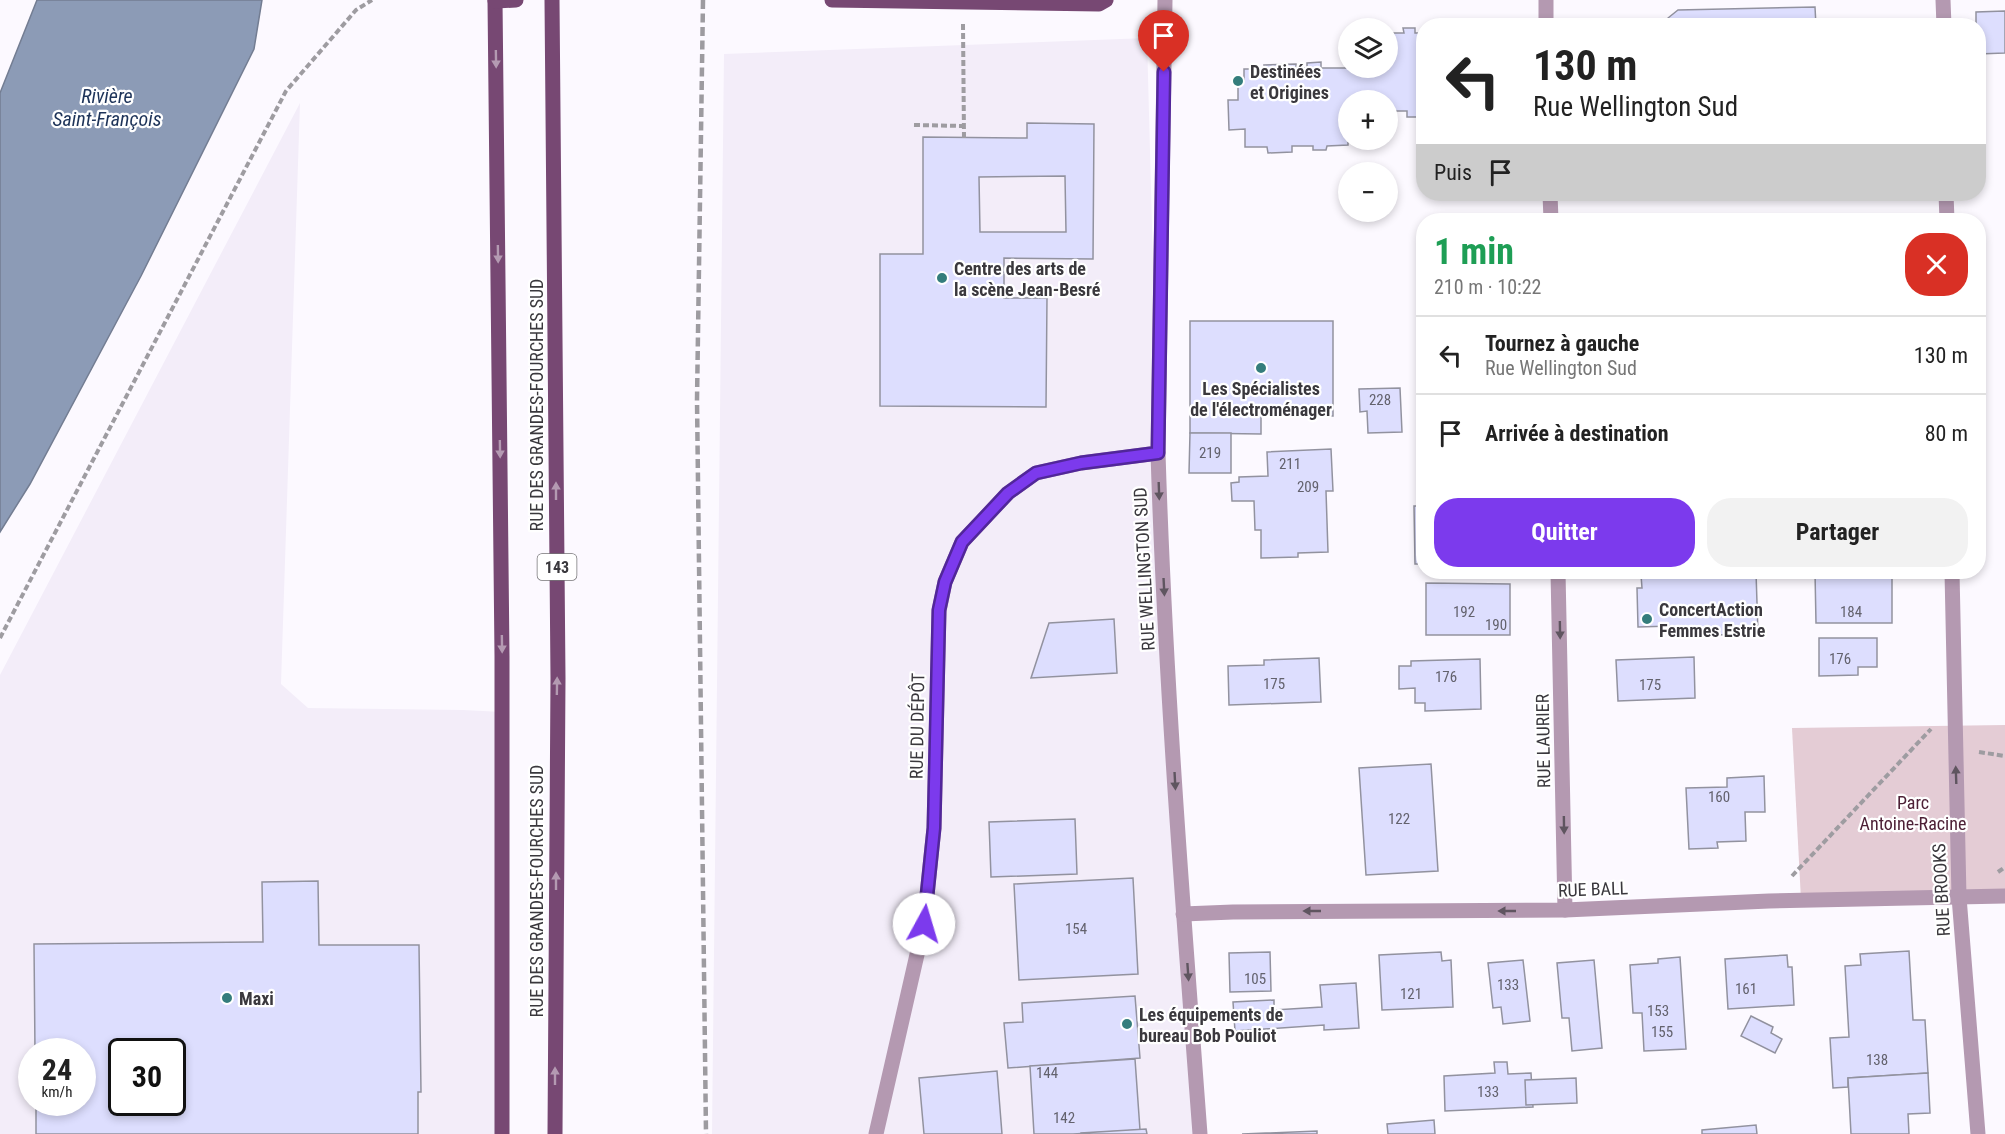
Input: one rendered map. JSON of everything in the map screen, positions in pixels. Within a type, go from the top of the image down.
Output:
[{"type":"main road","points":[[495,0],[516,0]]},
{"type":"main road","name":"RUE DES GRANDES-FOURCHES SUD","points":[[495,0],[502,656],[502,1134]]},
{"type":"main road","name":"RUE DES GRANDES-FOURCHES SUD","points":[[552,0],[558,678],[555,1134]]},
{"type":"main road","points":[[832,0],[1099,4],[1106,0]]},
{"type":"street","name":"RUE WELLINGTON SUD","points":[[1165,0],[1158,453],[1183,914],[1200,1134]]},
{"type":"street","points":[[1546,0],[1546,18]]},
{"type":"street","points":[[1943,0],[1944,18]]},
{"type":"street","name":"RUE DU DÉPÔT","points":[[876,1134],[924,924],[934,828],[939,610],[945,582],[962,542],[1008,493],[1036,473],[1081,463],[1158,453]]},
{"type":"street","name":"RUE LAURIER","points":[[1558,579],[1565,910]]},
{"type":"street","name":"RUE BROOKS","points":[[1952,579],[1959,897],[1978,1134]]},
{"type":"street","name":"RUE BALL","points":[[1183,914],[1565,910],[1769,901],[2005,896]]},
{"type":"path","points":[[0,638],[286,91],[356,10],[372,0]]},
{"type":"path","points":[[963,2],[964,138]]},
{"type":"path","points":[[914,125],[964,126]]},
{"type":"path","points":[[1769,901],[1954,704]]},
{"type":"shaded area","points":[[1147,38],[1158,453],[1200,1134],[712,1134],[724,54]]},
{"type":"shaded area","points":[[300,103],[281,684],[308,708],[502,712],[502,1134],[0,1134],[0,675]]},
{"type":"green space","name":"Parc Antoine-Racine","points":[[2005,725],[2005,896],[1801,900],[1792,728]]},
{"type":"water","name":"Rivière Saint-François","points":[[37,0],[262,0],[254,49],[141,276],[30,484],[0,532],[0,93]]},
{"type":"building","points":[[1815,7],[1816,18],[1668,18],[1678,10]]},
{"type":"building","points":[[2005,11],[2005,53],[1986,54],[1986,18],[1976,18],[1976,12]]},
{"type":"building","points":[[1403,28],[1415,28],[1416,117],[1407,117],[1407,111],[1398,111],[1398,90],[1338,90],[1338,145],[1327,146],[1326,150],[1313,150],[1313,146],[1292,146],[1292,152],[1268,153],[1267,147],[1245,147],[1245,129],[1229,130],[1228,100],[1238,100],[1238,81],[1244,81],[1244,69],[1265,69],[1264,65],[1296,64],[1296,68],[1307,68],[1307,63],[1321,62],[1321,68],[1338,68],[1338,78],[1398,78],[1398,33],[1404,33]]},
{"type":"building","name":"Centre des arts de la scène Jean-Besré","points":[[1027,123],[1094,124],[1093,259],[1004,258],[1004,298],[1047,298],[1046,407],[880,406],[880,254],[923,254],[923,137],[1027,138]],"holes":[[[1065,176],[1066,232],[980,232],[979,177]]]},
{"type":"building","name":"Les Spécialistes de l'électroménager","points":[[1190,321],[1333,321],[1333,416],[1261,415],[1261,434],[1190,433]]},
{"type":"building","points":[[1400,388],[1402,432],[1368,433],[1367,411],[1360,412],[1359,389]]},
{"type":"building","points":[[1190,433],[1231,433],[1231,473],[1189,473]]},
{"type":"building","points":[[1331,449],[1333,491],[1326,491],[1328,552],[1298,553],[1298,557],[1261,558],[1261,530],[1255,530],[1254,501],[1232,501],[1231,483],[1239,482],[1239,477],[1268,476],[1267,452]]},
{"type":"building","points":[[1414,506],[1416,506],[1416,564]]},
{"type":"building","points":[[1641,579],[1756,579],[1758,634],[1671,636],[1671,626],[1638,627],[1637,588],[1642,588]]},
{"type":"building","points":[[1815,579],[1892,579],[1892,623],[1816,623]]},
{"type":"building","points":[[1426,583],[1510,584],[1510,635],[1426,635]]},
{"type":"building","points":[[1114,619],[1117,673],[1031,678],[1049,623]]},
{"type":"building","points":[[1819,638],[1877,638],[1877,667],[1858,667],[1858,675],[1819,676]]},
{"type":"building","points":[[1694,657],[1695,698],[1618,701],[1616,660]]},
{"type":"building","points":[[1319,658],[1321,702],[1229,705],[1228,666],[1264,665],[1264,660]]},
{"type":"building","points":[[1480,659],[1481,709],[1425,711],[1425,703],[1415,703],[1415,688],[1399,689],[1399,666],[1411,666],[1411,661]]},
{"type":"building","points":[[1431,764],[1438,871],[1366,875],[1359,768]]},
{"type":"building","points":[[1764,776],[1765,812],[1745,812],[1746,841],[1717,842],[1718,848],[1689,849],[1686,788],[1727,787],[1727,778]]},
{"type":"building","points":[[1075,819],[1077,874],[991,877],[989,822]]},
{"type":"building","points":[[1133,878],[1138,974],[1019,980],[1014,884]]},
{"type":"building","name":"Maxi","points":[[318,881],[319,945],[419,945],[421,1092],[418,1092],[418,1134],[36,1134],[36,1116],[96,1116],[96,1038],[35,1038],[34,944],[263,942],[262,882]]},
{"type":"building","points":[[1909,951],[1913,1020],[1925,1020],[1928,1073],[1848,1078],[1848,1087],[1833,1088],[1830,1038],[1849,1037],[1845,966],[1861,965],[1860,954]]},
{"type":"building","points":[[1270,952],[1271,991],[1230,992],[1229,953]]},
{"type":"building","points":[[1441,952],[1442,961],[1451,960],[1453,1007],[1382,1010],[1379,955]]},
{"type":"building","points":[[1787,955],[1788,967],[1792,967],[1794,1005],[1728,1009],[1725,959]]},
{"type":"building","points":[[1680,957],[1686,1049],[1644,1051],[1642,1013],[1633,1013],[1630,965],[1658,963],[1658,959]]},
{"type":"building","points":[[1523,960],[1530,1021],[1503,1024],[1501,1007],[1493,1008],[1488,963]]},
{"type":"building","points":[[1594,960],[1602,1048],[1572,1051],[1569,1018],[1562,1018],[1557,963]]},
{"type":"building","points":[[1356,983],[1359,1028],[1324,1030],[1324,1025],[1235,1031],[1233,1002],[1274,1000],[1274,1010],[1322,1007],[1320,985]]},
{"type":"building","points":[[1135,996],[1140,1058],[1008,1068],[1004,1023],[1023,1022],[1022,1003]]},
{"type":"building","points":[[1751,1016],[1773,1027],[1771,1033],[1782,1039],[1775,1053],[1741,1036]]},
{"type":"building","points":[[1135,1059],[1140,1130],[1034,1134],[1030,1066]]},
{"type":"building","points":[[1494,1062],[1507,1062],[1508,1074],[1531,1073],[1533,1107],[1445,1111],[1444,1076],[1495,1073]]},
{"type":"building","points":[[997,1071],[1002,1134],[924,1134],[919,1078]]},
{"type":"building","points":[[1928,1073],[1930,1113],[1908,1114],[1909,1134],[1851,1134],[1848,1078]]},
{"type":"building","points":[[1576,1078],[1577,1103],[1526,1105],[1525,1080]]},
{"type":"building","points":[[1434,1120],[1435,1134],[1388,1134],[1387,1124]]},
{"type":"building","points":[[1756,1125],[1757,1134],[1702,1134],[1702,1130]]},
{"type":"building","points":[[1146,1129],[1147,1134],[1081,1134],[1081,1133]]},
{"type":"building","points":[[1317,1131],[1317,1134],[1242,1134]]},
{"type":"railway","points":[[703,0],[697,400],[706,1134]]},
{"type":"place","name":"Destinées et Origines","points":[[1238,81]]},
{"type":"place","name":"Centre des arts de la scène Jean-Besré","points":[[942,278]]},
{"type":"place","name":"Les Spécialistes de l'électroménager","points":[[1261,368]]},
{"type":"place","name":"ConcertAction Femmes Estrie","points":[[1647,619]]},
{"type":"place","name":"Maxi","points":[[227,998]]},
{"type":"place","name":"Les équipements de bureau Bob Pouliot","points":[[1127,1024]]},
{"type":"route","points":[[924,924],[934,828],[939,610],[945,582],[962,542],[1008,493],[1036,473],[1081,463],[1158,453],[1164,72]]}]
